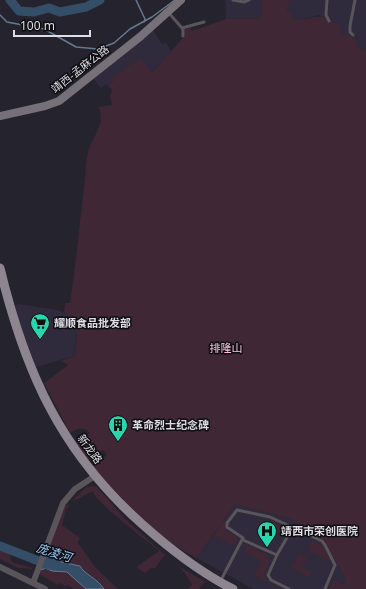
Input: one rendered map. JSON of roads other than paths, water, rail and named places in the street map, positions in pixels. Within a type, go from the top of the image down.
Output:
[{"type":"main road","name":"靖西-孟麻公路","points":[[0,116],[40,108],[59,101],[137,38],[180,0]]},
{"type":"main road","name":"新龙路","points":[[0,268],[15,324],[35,378],[58,424],[95,477]]},
{"type":"main road","name":"新龙路","points":[[0,277],[13,325],[30,371],[40,396],[64,437],[120,508],[164,548],[228,589]]},
{"type":"main road","name":"新龙路","points":[[220,583],[233,589]]},
{"type":"street","points":[[33,583],[56,520],[65,500],[75,490],[95,477]]},
{"type":"street","points":[[0,570],[44,589]]},
{"type":"lane","points":[[232,0],[244,2],[249,0]]},
{"type":"lane","points":[[327,0],[326,15],[329,21]]},
{"type":"lane","points":[[354,35],[350,32],[350,26],[355,0]]},
{"type":"lane","points":[[168,11],[176,22],[183,28],[183,36]]},
{"type":"lane","points":[[183,28],[192,24],[204,22]]},
{"type":"lane","points":[[220,583],[243,540],[243,536],[227,527],[227,524],[237,510],[270,517],[300,530],[325,545],[334,564],[325,589]]},
{"type":"lane","points":[[290,589],[271,580],[268,575],[277,554],[293,527]]},
{"type":"lane","points":[[243,540],[277,554]]},
{"type":"water","points":[[47,553],[57,556],[61,562],[80,566],[104,589],[86,589],[67,572],[52,571],[45,568],[42,570],[41,569]]},
{"type":"waterway","points":[[10,0],[19,11],[34,12],[49,8],[60,12],[86,7],[100,0]]},
{"type":"waterway","points":[[136,0],[145,19],[144,22]]},
{"type":"waterway","points":[[0,15],[7,22],[44,29],[76,47],[98,49],[114,43],[130,29],[152,17],[175,0]]},
{"type":"waterway","name":"庞凌河","points":[[0,546],[49,565]]},
{"type":"place","name":"耀顺食品批发部","points":[[40,340]]},
{"type":"place","name":"革命烈士纪念碑","points":[[118,442]]},
{"type":"place","name":"靖西市荣创医院","points":[[267,548]]},
{"type":"park label","name":"排隆山","points":[[226,348]]}]
